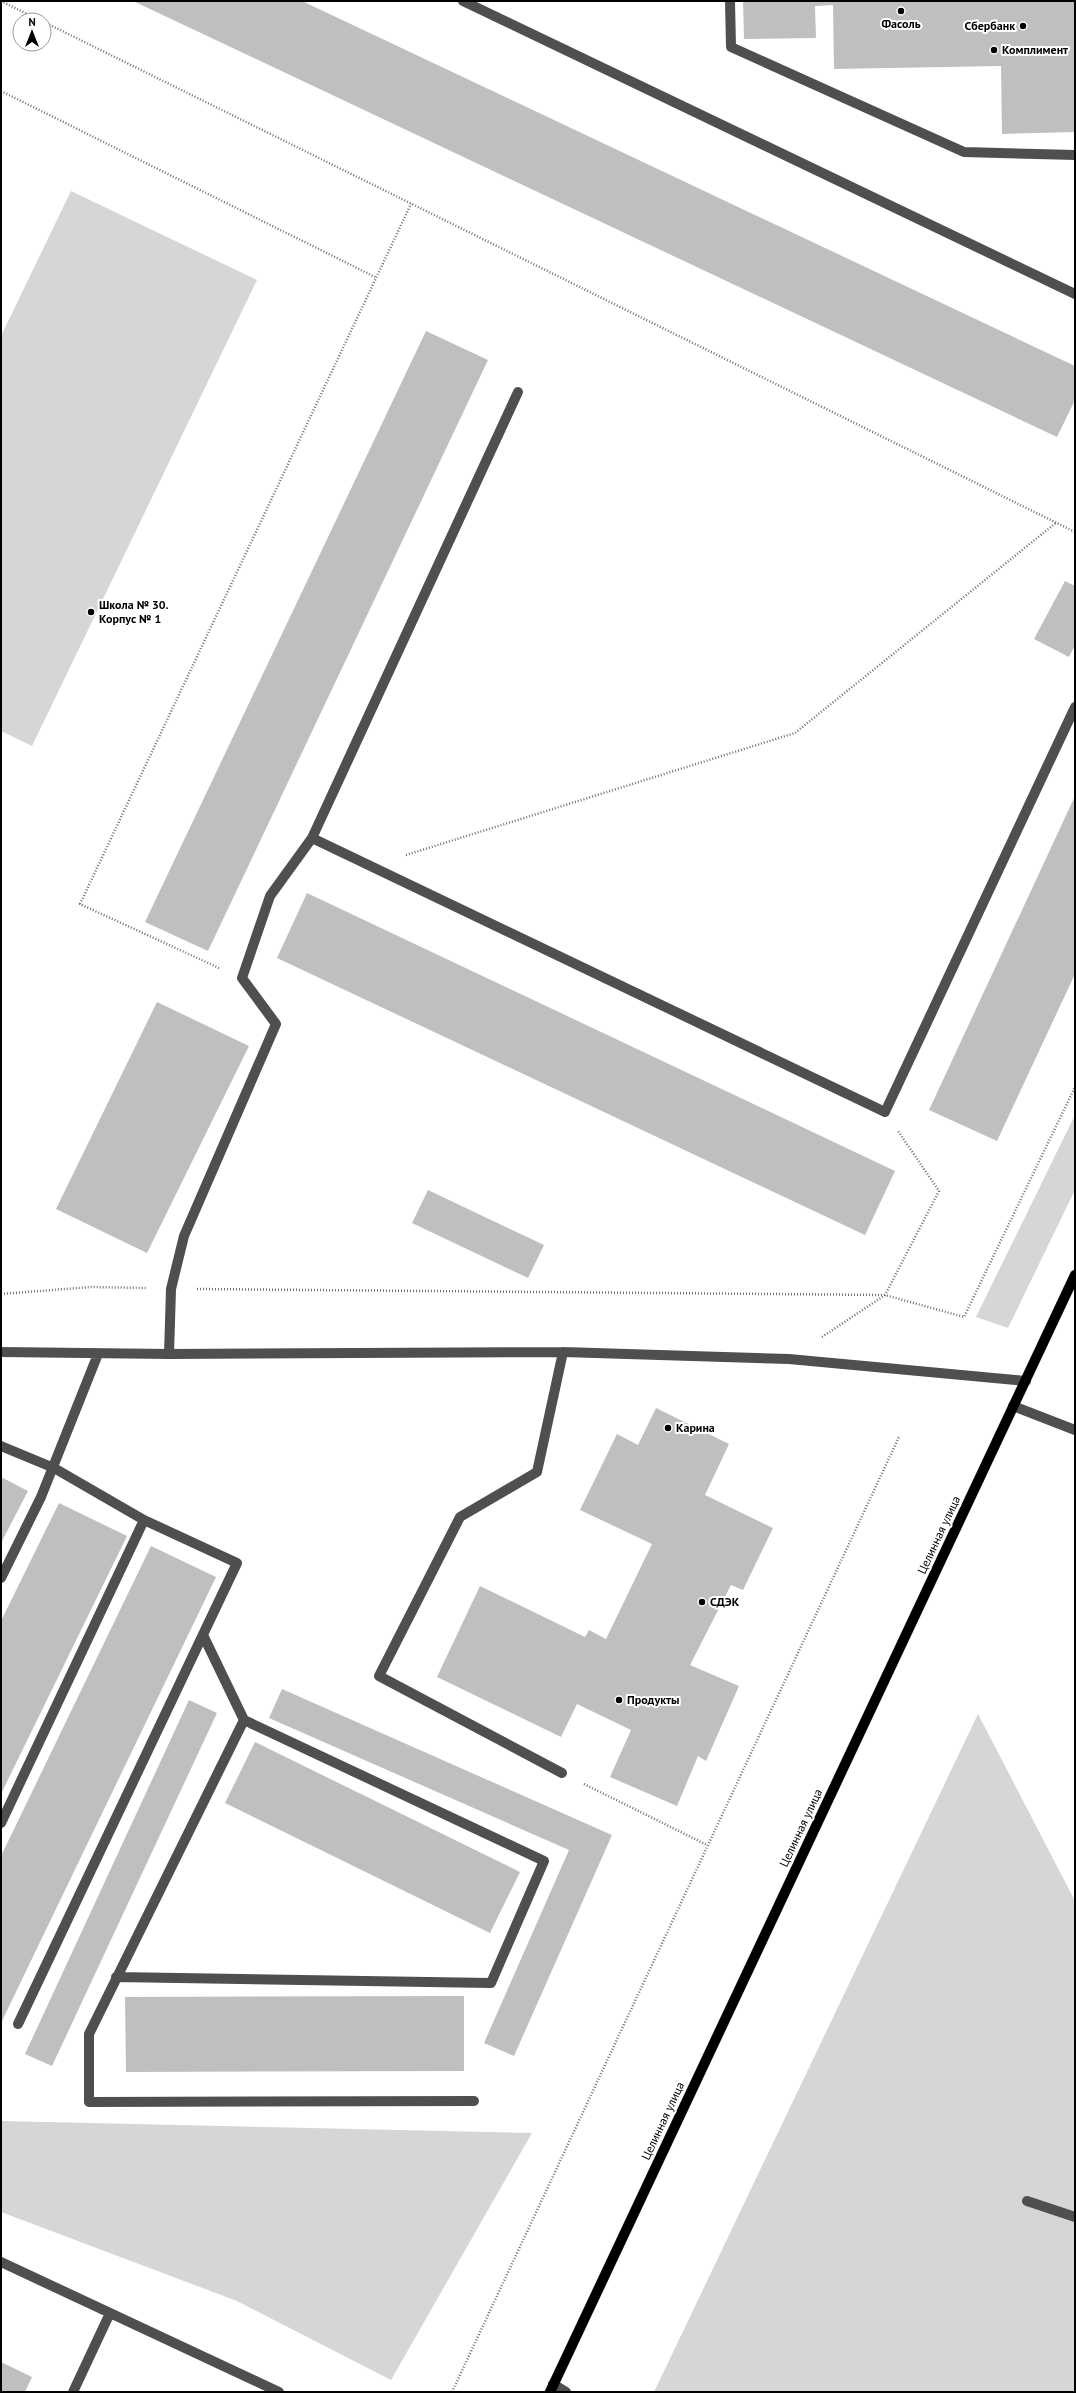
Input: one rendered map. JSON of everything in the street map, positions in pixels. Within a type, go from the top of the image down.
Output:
[{"type":"main road","name":"Целинная улица","points":[[551,2388],[1075,1275]]},
{"type":"street","points":[[463,1],[1075,294]]},
{"type":"street","points":[[730,1],[731,47],[957,149],[964,152],[1075,155]]},
{"type":"street","points":[[169,1354],[171,1288],[184,1236],[276,1024],[242,978],[270,896],[312,838],[518,392]]},
{"type":"street","points":[[312,838],[885,1112],[1075,707]]},
{"type":"street","points":[[1,1352],[169,1354],[563,1352],[789,1359],[1026,1381]]},
{"type":"street","points":[[562,1773],[378,1676],[460,1517],[537,1472],[563,1352]]},
{"type":"street","points":[[1,1578],[54,1468],[98,1354]]},
{"type":"street","points":[[1013,1406],[1075,1430]]},
{"type":"street","points":[[1,1446],[54,1468],[144,1520],[237,1563],[18,2024]]},
{"type":"street","points":[[1,1823],[144,1520]]},
{"type":"street","points":[[116,1977],[491,1983],[544,1861],[244,1720],[203,1635]]},
{"type":"street","points":[[244,1720],[88,2034],[88,2102],[474,2101]]},
{"type":"street","points":[[1027,2201],[1075,2217]]},
{"type":"street","points":[[1,2262],[279,2392]]},
{"type":"street","points":[[73,2392],[110,2313]]},
{"type":"street","points":[[551,2388],[566,2392]]},
{"type":"path","points":[[1,1],[23,12]]},
{"type":"path","points":[[52,26],[1075,532]]},
{"type":"path","points":[[1,91],[375,277]]},
{"type":"path","points":[[242,978],[80,904],[375,277],[411,204]]},
{"type":"path","points":[[371,866],[795,733],[1057,522]]},
{"type":"path","points":[[1,1294],[91,1287],[885,1295],[964,1317],[1075,1087]]},
{"type":"path","points":[[789,1359],[885,1295],[939,1191],[885,1112]]},
{"type":"path","points":[[452,2392],[899,1437]]},
{"type":"path","points":[[562,1773],[707,1845]]},
{"type":"shaded area","points":[[71,191],[257,280],[32,746],[1,731],[1,336]]},
{"type":"shaded area","points":[[1075,1115],[1075,1190],[1008,1328],[976,1317]]},
{"type":"shaded area","points":[[978,1714],[1075,1901],[1075,2392],[654,2392]]},
{"type":"shaded area","points":[[1,2121],[532,2133],[391,2380],[237,2301],[1,2212]]},
{"type":"building","points":[[133,1],[302,1],[1075,366],[1075,400],[1057,437]]},
{"type":"building","points":[[743,1],[1075,1],[1075,132],[1002,134],[1001,66],[834,69],[833,5],[815,6],[816,38],[744,39]]},
{"type":"building","points":[[426,331],[488,360],[208,951],[145,922]]},
{"type":"building","points":[[1065,581],[1075,586],[1075,645],[1069,657],[1034,639]]},
{"type":"building","points":[[1075,796],[1075,974],[997,1141],[929,1110]]},
{"type":"building","points":[[307,893],[895,1171],[865,1235],[277,958]]},
{"type":"building","points":[[157,1002],[249,1046],[147,1253],[56,1209]]},
{"type":"building","points":[[428,1190],[544,1245],[528,1278],[412,1223]]},
{"type":"building","points":[[656,1408],[729,1444],[705,1495],[773,1528],[743,1590],[731,1585],[690,1665],[739,1686],[706,1761],[698,1756],[677,1806],[610,1777],[631,1730],[577,1704],[561,1737],[437,1677],[480,1586],[585,1637],[589,1630],[606,1639],[652,1544],[580,1510],[617,1434],[638,1445]]},
{"type":"building","points":[[1,1477],[28,1491],[1,1543]]},
{"type":"building","points":[[59,1503],[127,1536],[1,1794],[1,1621]]},
{"type":"building","points":[[151,1546],[216,1577],[1,2023],[1,1856]]},
{"type":"building","points":[[282,1689],[612,1835],[514,2056],[484,2043],[569,1850],[269,1718]]},
{"type":"building","points":[[189,1700],[217,1713],[52,2066],[25,2054]]},
{"type":"building","points":[[255,1742],[520,1872],[490,1933],[225,1803]]},
{"type":"building","points":[[464,1996],[464,2071],[126,2072],[125,1997]]},
{"type":"building","points":[[1,2362],[32,2377],[25,2392],[1,2392]]},
{"type":"place","name":"Фасоль","points":[[901,11]]},
{"type":"place","name":"Сбербанк","points":[[1023,26]]},
{"type":"place","name":"Комплимент","points":[[994,50]]},
{"type":"place","name":"Школа № 30. Корпус № 1","points":[[91,612]]},
{"type":"place","name":"Карина","points":[[668,1428]]},
{"type":"place","name":"СДЭК","points":[[702,1602]]},
{"type":"place","name":"Продукты","points":[[619,1700]]}]
